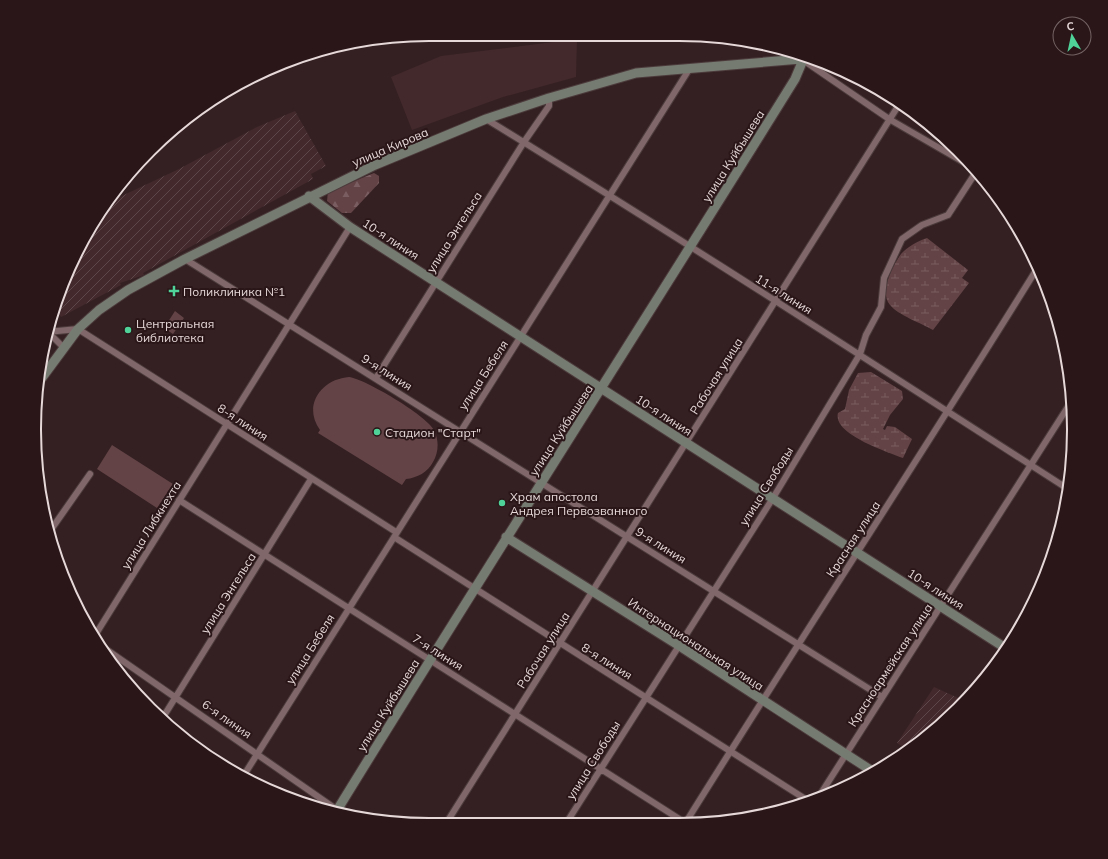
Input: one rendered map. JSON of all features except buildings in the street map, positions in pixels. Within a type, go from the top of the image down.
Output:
[{"type":"street","name":"улица Кирова","points":[[45,374],[78,329],[99,310],[122,294],[185,259],[309,196],[375,165],[486,119],[550,98],[636,73],[798,60]]},
{"type":"street","name":"улица Куйбышева","points":[[341,808],[506,537],[602,388],[795,79],[802,62]]},
{"type":"street","points":[[809,64],[889,119],[955,157]]},
{"type":"street","name":"улица Бебеля","points":[[246,772],[690,68]]},
{"type":"street","name":"улица Энгельса","points":[[376,378],[524,142],[549,106],[550,98]]},
{"type":"street","name":"Рабочая улица","points":[[450,818],[897,108]]},
{"type":"street","name":"11-я линия","points":[[486,119],[610,195],[775,302],[949,411],[1063,486]]},
{"type":"street","name":"улица Свободы","points":[[570,818],[678,645],[773,498],[860,354],[866,335],[881,307],[884,278],[902,239],[922,225],[948,215],[973,176]]},
{"type":"street","name":"10-я линия","points":[[309,196],[350,227],[1002,646]]},
{"type":"street","points":[[291,322],[350,227]]},
{"type":"street","name":"9-я линия","points":[[185,259],[291,322],[376,378],[882,697]]},
{"type":"street","name":"Красная улица","points":[[688,818],[949,411],[1034,274]]},
{"type":"street","name":"улица Либкнехта","points":[[98,631],[291,322]]},
{"type":"street","points":[[53,331],[78,329]]},
{"type":"street","name":"8-я линия","points":[[78,329],[311,479],[474,589],[559,644],[730,750],[803,797]]},
{"type":"street","points":[[52,337],[64,348]]},
{"type":"street","name":"Красноармейская улица","points":[[823,789],[1066,409]]},
{"type":"street","points":[[53,527],[90,474]]},
{"type":"street","name":"улица Энгельса","points":[[165,714],[311,479]]},
{"type":"street","name":"7-я линия","points":[[179,500],[679,818]]},
{"type":"street","name":"Интернациональная улица","points":[[506,537],[678,645],[868,769]]},
{"type":"street","name":"6-я линия","points":[[112,653],[257,753],[329,805]]},
{"type":"shaded area","points":[[561,41],[577,41],[576,77],[503,97],[412,130],[391,77],[441,56]]},
{"type":"shaded area","points":[[295,111],[326,166],[311,174],[313,179],[143,273],[144,275],[120,283],[121,285],[61,317],[59,314],[62,305],[81,258],[93,235],[117,198],[179,169],[257,127]]},
{"type":"shaded area","points":[[934,687],[959,698],[935,722],[915,738],[903,747],[897,743]]},
{"type":"green space","points":[[374,173],[379,176],[379,183],[351,213],[342,213],[327,201],[328,192]]},
{"type":"green space","points":[[927,238],[968,270],[962,278],[969,283],[933,330],[894,309],[887,300],[886,293],[886,287],[891,272],[901,254],[913,244]]},
{"type":"green space","points":[[175,311],[184,318],[173,334],[164,328]]},
{"type":"green space","points":[[871,372],[902,391],[903,399],[890,415],[883,429],[885,430],[887,426],[895,427],[912,439],[903,458],[874,447],[852,435],[838,421],[838,413],[845,409],[849,390],[858,373]]},
{"type":"green space","name":"Стадион \"Старт\"","points":[[349,377],[357,379],[381,391],[408,407],[429,423],[436,434],[437,450],[431,466],[425,472],[418,476],[406,479],[402,485],[318,433],[320,430],[315,421],[313,411],[314,403],[318,395],[323,388],[331,383],[339,379]]},
{"type":"green space","points":[[112,445],[173,484],[157,508],[97,469]]},
{"type":"place","name":"Поликлиника №1","points":[[174,291]]},
{"type":"place","name":"Центральная библиотека","points":[[128,330]]},
{"type":"place","name":"Стадион \"Старт\"","points":[[377,432]]},
{"type":"place","name":"Храм апостола Андрея Первозванного","points":[[502,503]]}]
